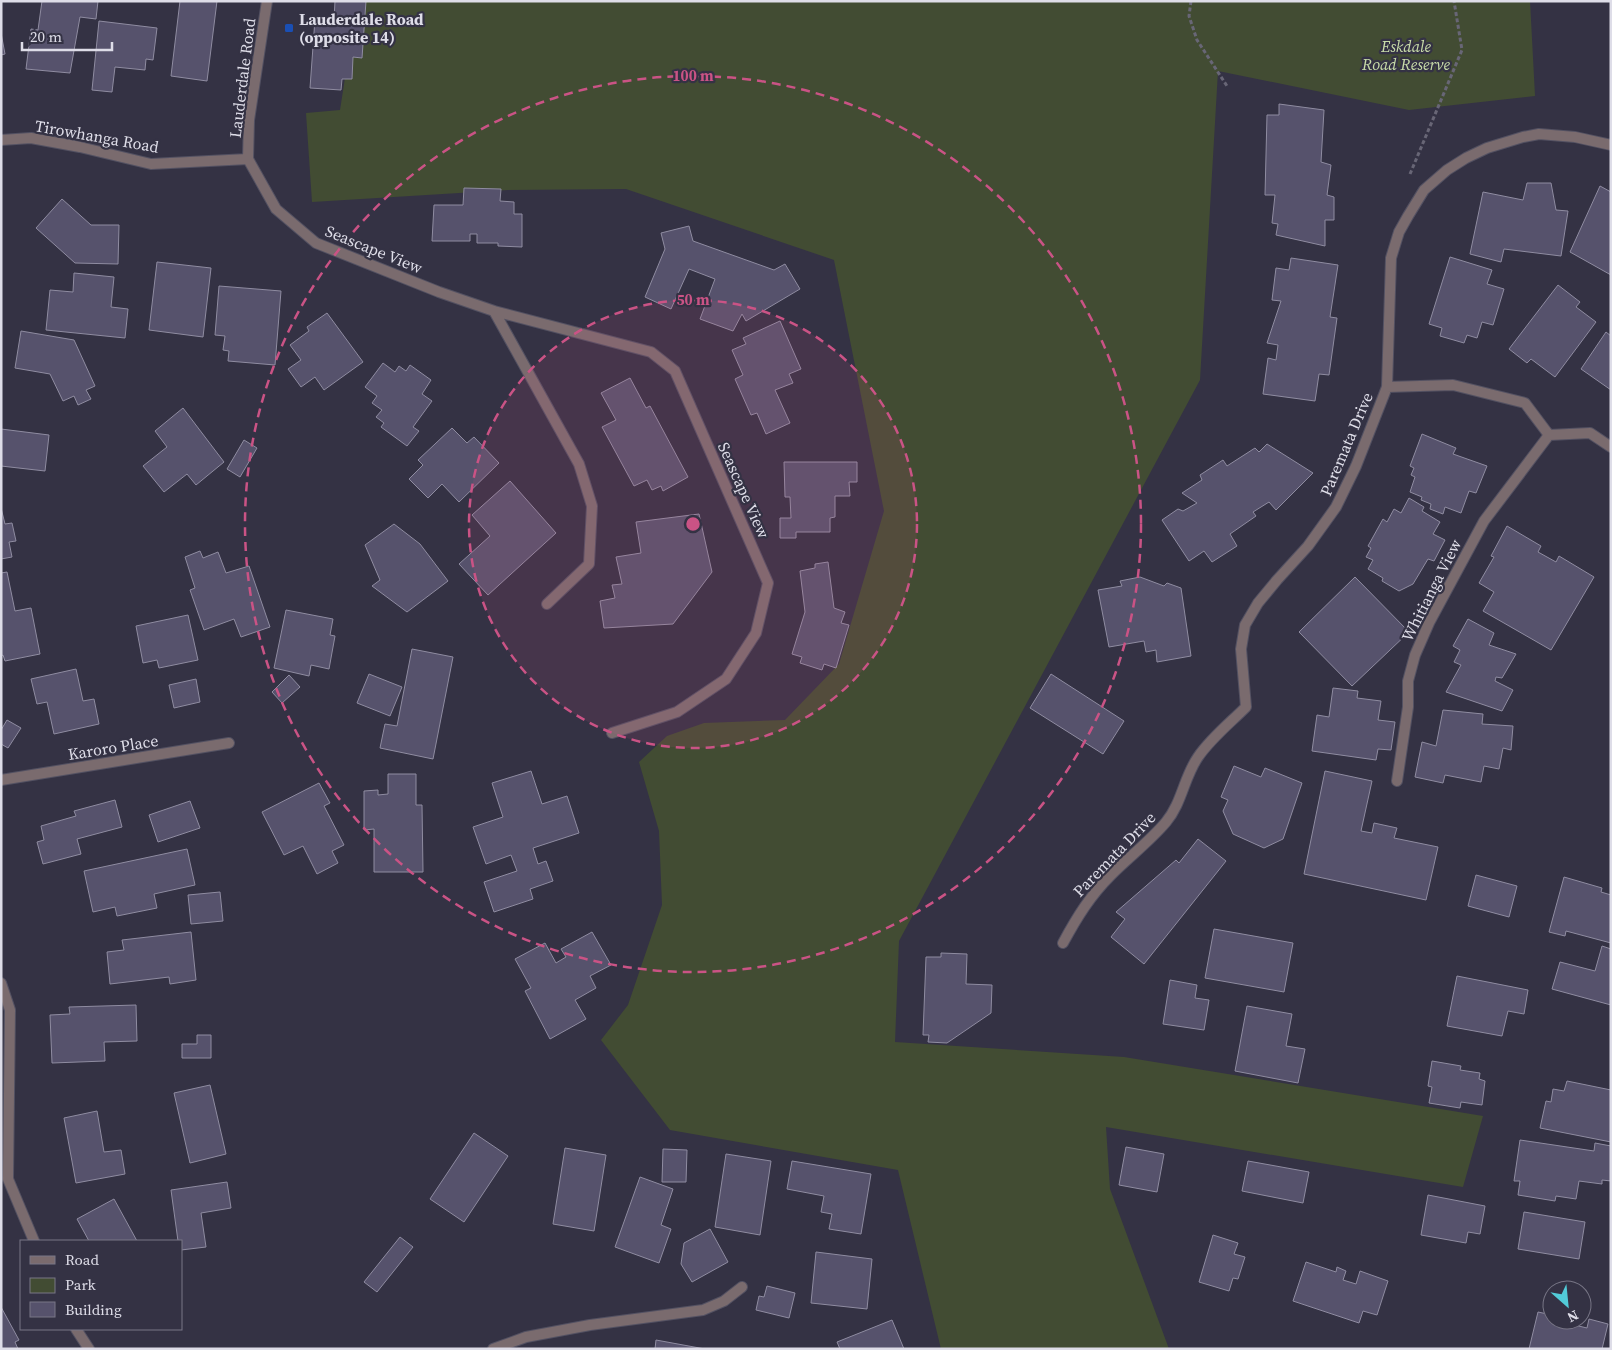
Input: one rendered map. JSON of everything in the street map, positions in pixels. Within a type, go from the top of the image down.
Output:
[{"type":"street","name":"Lauderdale Road","points":[[248,160],[249,120],[267,1]]},
{"type":"street","name":"Paremata Drive","points":[[1063,943],[1080,911],[1110,876],[1168,820],[1179,801],[1188,776],[1198,757],[1246,708],[1241,649],[1245,625],[1258,603],[1308,546],[1336,507],[1356,466],[1387,387],[1391,258],[1399,232],[1424,190],[1447,170],[1466,158],[1487,148],[1522,136],[1539,134],[1559,135],[1611,145]]},
{"type":"street","name":"Tirowhanga Road","points":[[1,140],[31,138],[80,147],[151,164],[248,160]]},
{"type":"street","name":"Seascape View","points":[[248,160],[276,209],[316,243],[439,292],[494,311],[651,352],[674,371],[768,583],[756,633],[726,679],[677,712],[612,733]]},
{"type":"street","points":[[494,311],[579,464],[592,506],[589,564],[547,604]]},
{"type":"street","points":[[1387,387],[1453,385],[1524,403],[1549,435],[1590,433],[1611,447]]},
{"type":"street","name":"Whitianga View","points":[[1397,781],[1408,707],[1408,681],[1415,655],[1428,623],[1484,521],[1549,435]]},
{"type":"street","name":"Karoro Place","points":[[1,780],[229,743]]},
{"type":"street","points":[[1,983],[10,1010],[8,1179],[34,1240]]},
{"type":"street","points":[[493,1349],[526,1337],[590,1325],[703,1310],[724,1302],[742,1287]]},
{"type":"street","points":[[77,1330],[89,1349]]},
{"type":"path","points":[[1191,1],[1189,16],[1197,40],[1227,86]]},
{"type":"path","points":[[1406,182],[1462,50],[1454,1]]},
{"type":"green space","name":"Eskdale Road Reserve","points":[[357,1],[1530,1],[1535,96],[1409,110],[1218,71],[1200,380],[899,941],[895,1042],[1124,1057],[1483,1116],[1463,1187],[1106,1127],[1110,1189],[1169,1349],[941,1349],[898,1170],[670,1130],[601,1040],[628,1005],[662,905],[659,831],[639,762],[667,736],[704,723],[785,720],[839,664],[884,511],[834,260],[626,189],[508,190],[312,202],[306,113],[340,110]]},
{"type":"building","points":[[42,1],[98,1],[96,19],[80,17],[70,73],[26,69],[31,29],[38,30]]},
{"type":"building","points":[[180,1],[217,1],[207,81],[171,76]]},
{"type":"building","points":[[335,1],[366,1],[362,58],[353,57],[352,79],[342,79],[341,90],[310,88],[315,19],[334,20]]},
{"type":"building","points":[[99,21],[157,28],[153,60],[146,59],[145,70],[115,67],[112,92],[92,90]]},
{"type":"building","points":[[1,33],[5,54],[1,55]]},
{"type":"building","points":[[1279,104],[1324,110],[1321,162],[1331,165],[1327,195],[1334,197],[1334,220],[1325,220],[1325,246],[1276,235],[1278,224],[1272,223],[1275,195],[1265,195],[1267,115],[1279,115]]},
{"type":"building","points":[[1527,183],[1551,183],[1556,210],[1568,211],[1561,256],[1504,249],[1501,262],[1470,254],[1483,192],[1523,200]]},
{"type":"building","points":[[1600,186],[1611,192],[1611,275],[1570,252]]},
{"type":"building","points":[[464,188],[501,189],[500,201],[514,202],[514,214],[522,214],[522,247],[498,246],[498,243],[477,243],[477,234],[470,234],[470,241],[432,241],[434,205],[463,205]]},
{"type":"building","points":[[62,199],[91,225],[119,225],[118,264],[75,263],[36,228]]},
{"type":"building","points":[[689,226],[693,241],[774,270],[785,264],[800,289],[746,321],[742,314],[733,331],[700,319],[715,279],[689,269],[671,309],[645,297],[665,249],[661,233]]},
{"type":"building","points":[[1450,257],[1492,270],[1487,284],[1504,289],[1493,325],[1482,322],[1477,338],[1467,335],[1464,343],[1440,336],[1442,328],[1429,324]]},
{"type":"building","points":[[1291,258],[1338,265],[1330,317],[1337,318],[1329,375],[1319,374],[1315,401],[1263,394],[1268,358],[1276,360],[1278,345],[1267,343],[1281,301],[1272,300],[1276,268],[1289,270]]},
{"type":"building","points":[[157,262],[211,268],[203,337],[149,330]]},
{"type":"building","points":[[74,273],[114,277],[111,307],[128,309],[125,338],[46,330],[50,290],[73,292]]},
{"type":"building","points":[[1558,285],[1580,302],[1576,307],[1596,322],[1555,377],[1531,359],[1527,363],[1509,349]]},
{"type":"building","points":[[219,286],[281,291],[275,365],[228,361],[229,351],[223,350],[225,336],[215,335]]},
{"type":"building","points":[[327,313],[363,362],[324,390],[315,377],[301,387],[288,369],[301,360],[290,345],[309,331],[307,327]]},
{"type":"building","points":[[780,321],[801,369],[789,374],[793,383],[775,390],[790,423],[766,434],[757,413],[751,415],[735,379],[743,375],[732,350],[746,344],[743,338]]},
{"type":"building","points":[[21,331],[74,340],[95,386],[86,390],[91,399],[78,405],[74,396],[63,401],[50,374],[15,368]]},
{"type":"building","points":[[1606,332],[1611,336],[1611,390],[1581,369]]},
{"type":"building","points":[[383,363],[395,372],[399,366],[406,371],[410,365],[431,380],[422,394],[432,401],[413,427],[419,431],[407,446],[381,427],[384,423],[376,417],[382,410],[372,403],[377,396],[365,387]]},
{"type":"building","points":[[630,378],[646,408],[650,406],[688,477],[663,491],[661,486],[652,490],[647,480],[634,486],[602,427],[616,420],[601,393]]},
{"type":"building","points":[[183,408],[224,462],[196,485],[187,474],[164,492],[143,466],[167,447],[155,431]]},
{"type":"building","points":[[452,428],[467,443],[474,437],[499,463],[459,502],[442,484],[428,498],[409,479],[423,465],[418,460]]},
{"type":"building","points":[[1,429],[49,435],[45,471],[1,466]]},
{"type":"building","points":[[1422,434],[1456,448],[1453,454],[1487,466],[1476,493],[1469,491],[1461,513],[1445,507],[1443,514],[1430,509],[1431,504],[1421,500],[1422,497],[1410,492],[1415,477],[1411,475],[1414,468],[1410,466]]},
{"type":"building","points":[[244,440],[257,448],[240,477],[227,469]]},
{"type":"building","points":[[1267,444],[1313,473],[1276,510],[1269,502],[1253,512],[1256,516],[1230,534],[1237,546],[1212,562],[1204,551],[1189,561],[1162,520],[1178,509],[1183,511],[1197,503],[1182,493],[1202,480],[1200,475],[1223,460],[1227,466],[1255,448],[1259,452]]},
{"type":"building","points":[[784,462],[857,462],[857,482],[849,482],[850,496],[835,496],[835,517],[830,518],[830,532],[796,532],[796,538],[780,538],[780,518],[791,518],[790,497],[785,497]]},
{"type":"building","points":[[510,481],[556,533],[488,595],[459,564],[490,536],[472,515]]},
{"type":"building","points":[[1409,498],[1424,507],[1422,511],[1440,522],[1433,534],[1445,540],[1434,561],[1428,559],[1413,584],[1399,591],[1382,581],[1383,578],[1368,569],[1373,560],[1366,557],[1371,548],[1368,546],[1383,519],[1387,522],[1394,509],[1401,513]]},
{"type":"building","points":[[1,508],[5,524],[12,523],[16,541],[9,542],[12,557],[1,559]]},
{"type":"building","points":[[699,514],[712,572],[673,624],[604,628],[600,601],[615,598],[612,585],[622,584],[616,557],[641,553],[636,522]]},
{"type":"building","points":[[394,524],[420,544],[448,581],[407,612],[372,586],[380,580],[365,545]]},
{"type":"building","points":[[1507,526],[1541,546],[1538,552],[1556,562],[1559,556],[1594,577],[1551,650],[1483,611],[1494,592],[1479,583],[1494,557],[1491,556]]},
{"type":"building","points":[[200,551],[203,558],[218,552],[226,573],[249,566],[270,627],[241,637],[234,619],[204,630],[190,590],[195,588],[185,557]]},
{"type":"building","points":[[828,562],[834,608],[845,612],[841,623],[849,625],[836,668],[824,664],[822,670],[800,663],[802,657],[792,654],[805,612],[800,571],[815,568],[815,564]]},
{"type":"building","points":[[7,572],[15,611],[31,608],[40,654],[5,661],[3,655],[1,656],[1,573]]},
{"type":"building","points":[[1140,577],[1164,586],[1167,583],[1181,588],[1191,656],[1157,662],[1156,650],[1146,652],[1144,641],[1109,647],[1098,590],[1122,586],[1120,581]]},
{"type":"building","points":[[1355,577],[1409,632],[1352,686],[1299,632]]},
{"type":"building","points":[[286,610],[333,619],[330,635],[335,636],[329,669],[311,665],[309,676],[274,668]]},
{"type":"building","points":[[188,615],[198,660],[159,668],[157,660],[143,663],[136,626]]},
{"type":"building","points":[[1468,619],[1494,633],[1489,645],[1516,654],[1502,678],[1496,677],[1495,681],[1513,690],[1502,711],[1446,692],[1461,665],[1454,662],[1460,650],[1453,646]]},
{"type":"building","points":[[412,649],[453,657],[433,759],[380,748],[385,724],[397,726]]},
{"type":"building","points":[[76,669],[83,701],[94,699],[99,724],[54,734],[47,702],[37,704],[31,679]]},
{"type":"building","points":[[369,674],[402,687],[390,716],[357,703]]},
{"type":"building","points":[[1051,674],[1124,721],[1103,754],[1030,708]]},
{"type":"building","points":[[289,675],[300,687],[282,703],[272,692]]},
{"type":"building","points":[[196,679],[200,702],[174,708],[169,685]]},
{"type":"building","points":[[1333,688],[1358,691],[1357,698],[1381,701],[1378,720],[1395,722],[1391,750],[1378,749],[1376,760],[1312,751],[1317,715],[1329,717]]},
{"type":"building","points":[[1443,710],[1483,714],[1482,724],[1513,726],[1511,750],[1503,748],[1499,769],[1484,766],[1481,782],[1445,775],[1443,783],[1415,777],[1422,742],[1436,746]]},
{"type":"building","points":[[7,720],[21,728],[8,748],[1,744],[1,730]]},
{"type":"building","points":[[1234,766],[1261,777],[1265,768],[1302,783],[1283,839],[1264,848],[1233,834],[1223,811],[1228,800],[1221,797]]},
{"type":"building","points":[[531,771],[542,804],[567,796],[579,833],[533,848],[538,864],[546,861],[553,881],[530,889],[533,899],[494,912],[484,882],[517,871],[511,855],[486,864],[473,827],[503,817],[492,783]]},
{"type":"building","points":[[1325,771],[1372,781],[1361,831],[1372,833],[1374,823],[1397,828],[1394,838],[1438,847],[1426,900],[1304,874]]},
{"type":"building","points":[[388,774],[416,774],[416,805],[422,805],[423,872],[374,872],[374,829],[364,830],[364,791],[378,790],[378,795],[388,794]]},
{"type":"building","points":[[319,783],[330,803],[324,806],[344,845],[332,851],[338,863],[317,874],[303,846],[284,855],[262,812]]},
{"type":"building","points":[[115,800],[122,827],[77,839],[81,854],[43,864],[37,842],[44,840],[41,826],[76,816],[74,811]]},
{"type":"building","points":[[190,801],[200,828],[158,842],[149,815]]},
{"type":"building","points":[[1198,839],[1226,861],[1144,964],[1111,937],[1125,919],[1116,912],[1176,860],[1179,863]]},
{"type":"building","points":[[187,849],[195,885],[154,894],[157,908],[117,916],[115,907],[93,912],[84,871]]},
{"type":"building","points":[[1476,875],[1517,886],[1509,917],[1468,906]]},
{"type":"building","points":[[1564,877],[1602,888],[1601,892],[1611,895],[1611,943],[1566,931],[1565,936],[1549,932]]},
{"type":"building","points":[[220,892],[223,921],[191,924],[188,895]]},
{"type":"building","points":[[1214,929],[1293,943],[1284,992],[1205,978]]},
{"type":"building","points":[[191,932],[196,980],[170,984],[169,977],[110,984],[107,952],[124,950],[122,940]]},
{"type":"building","points":[[592,932],[611,965],[590,976],[596,988],[575,1000],[586,1019],[550,1039],[525,991],[531,988],[515,959],[545,943],[556,963],[566,957],[561,949]]},
{"type":"building","points":[[1602,946],[1611,949],[1611,1005],[1552,989],[1560,962],[1595,971]]},
{"type":"building","points":[[941,953],[967,954],[966,984],[992,985],[991,1013],[947,1043],[928,1042],[929,1035],[923,1035],[926,957],[941,957]]},
{"type":"building","points":[[1457,976],[1528,990],[1524,1014],[1508,1011],[1502,1036],[1447,1026]]},
{"type":"building","points":[[1170,980],[1197,985],[1195,998],[1209,1000],[1204,1030],[1163,1024]]},
{"type":"building","points":[[136,1005],[137,1041],[104,1042],[105,1061],[52,1063],[50,1015],[70,1014],[69,1007]]},
{"type":"building","points":[[1247,1006],[1292,1014],[1286,1046],[1305,1049],[1298,1083],[1235,1071]]},
{"type":"building","points":[[197,1035],[211,1035],[211,1058],[182,1058],[182,1044],[197,1044]]},
{"type":"building","points":[[1432,1061],[1461,1066],[1460,1070],[1480,1073],[1479,1079],[1485,1081],[1482,1105],[1461,1102],[1460,1108],[1429,1103],[1432,1087],[1428,1086]]},
{"type":"building","points":[[1567,1081],[1611,1090],[1611,1142],[1540,1128],[1546,1101],[1551,1102],[1553,1089],[1564,1091]]},
{"type":"building","points":[[210,1085],[226,1154],[190,1163],[174,1093]]},
{"type":"building","points":[[97,1111],[104,1152],[121,1150],[125,1174],[76,1183],[64,1118]]},
{"type":"building","points":[[474,1133],[508,1156],[464,1222],[430,1199]]},
{"type":"building","points":[[1520,1140],[1594,1151],[1595,1143],[1611,1146],[1611,1181],[1602,1180],[1602,1184],[1579,1181],[1576,1199],[1556,1196],[1555,1201],[1518,1195],[1520,1181],[1514,1181]]},
{"type":"building","points":[[1126,1147],[1164,1154],[1157,1192],[1119,1185]]},
{"type":"building","points":[[565,1148],[606,1155],[594,1231],[553,1224]]},
{"type":"building","points":[[663,1149],[687,1150],[686,1182],[662,1182]]},
{"type":"building","points":[[726,1154],[771,1161],[760,1235],[715,1227]]},
{"type":"building","points":[[792,1161],[871,1174],[861,1234],[829,1229],[832,1214],[821,1212],[824,1196],[787,1189]]},
{"type":"building","points":[[1248,1161],[1309,1172],[1303,1203],[1242,1191]]},
{"type":"building","points":[[640,1177],[673,1189],[661,1225],[671,1229],[659,1263],[615,1247]]},
{"type":"building","points":[[227,1182],[231,1208],[201,1213],[206,1247],[182,1250],[182,1240],[178,1240],[171,1190]]},
{"type":"building","points":[[1428,1195],[1485,1206],[1480,1234],[1468,1232],[1466,1243],[1421,1235]]},
{"type":"building","points":[[114,1199],[136,1240],[88,1240],[77,1219]]},
{"type":"building","points":[[1524,1212],[1585,1222],[1579,1259],[1518,1249]]},
{"type":"building","points":[[710,1229],[728,1262],[692,1282],[681,1264],[684,1243]]},
{"type":"building","points":[[1213,1235],[1238,1243],[1234,1254],[1245,1257],[1238,1279],[1233,1278],[1229,1291],[1199,1282]]},
{"type":"building","points":[[400,1237],[413,1247],[377,1292],[364,1282]]},
{"type":"building","points":[[816,1252],[872,1259],[867,1309],[811,1303]]},
{"type":"building","points":[[1306,1262],[1336,1272],[1337,1267],[1346,1271],[1343,1280],[1356,1284],[1360,1271],[1388,1281],[1377,1315],[1363,1311],[1359,1323],[1293,1301]]},
{"type":"building","points":[[767,1286],[795,1293],[789,1318],[756,1310],[759,1296],[764,1297]]},
{"type":"building","points":[[1,1307],[19,1340],[15,1342],[18,1349],[1,1349]]},
{"type":"building","points":[[1538,1312],[1542,1313],[1542,1330],[1592,1330],[1592,1320],[1608,1324],[1602,1349],[1529,1349]]},
{"type":"building","points":[[892,1320],[904,1349],[840,1349],[837,1342]]},
{"type":"building","points":[[656,1340],[705,1349],[655,1349]]},
{"type":"place","name":"Lauderdale Road (opposite 14)","points":[[289,28]]}]
